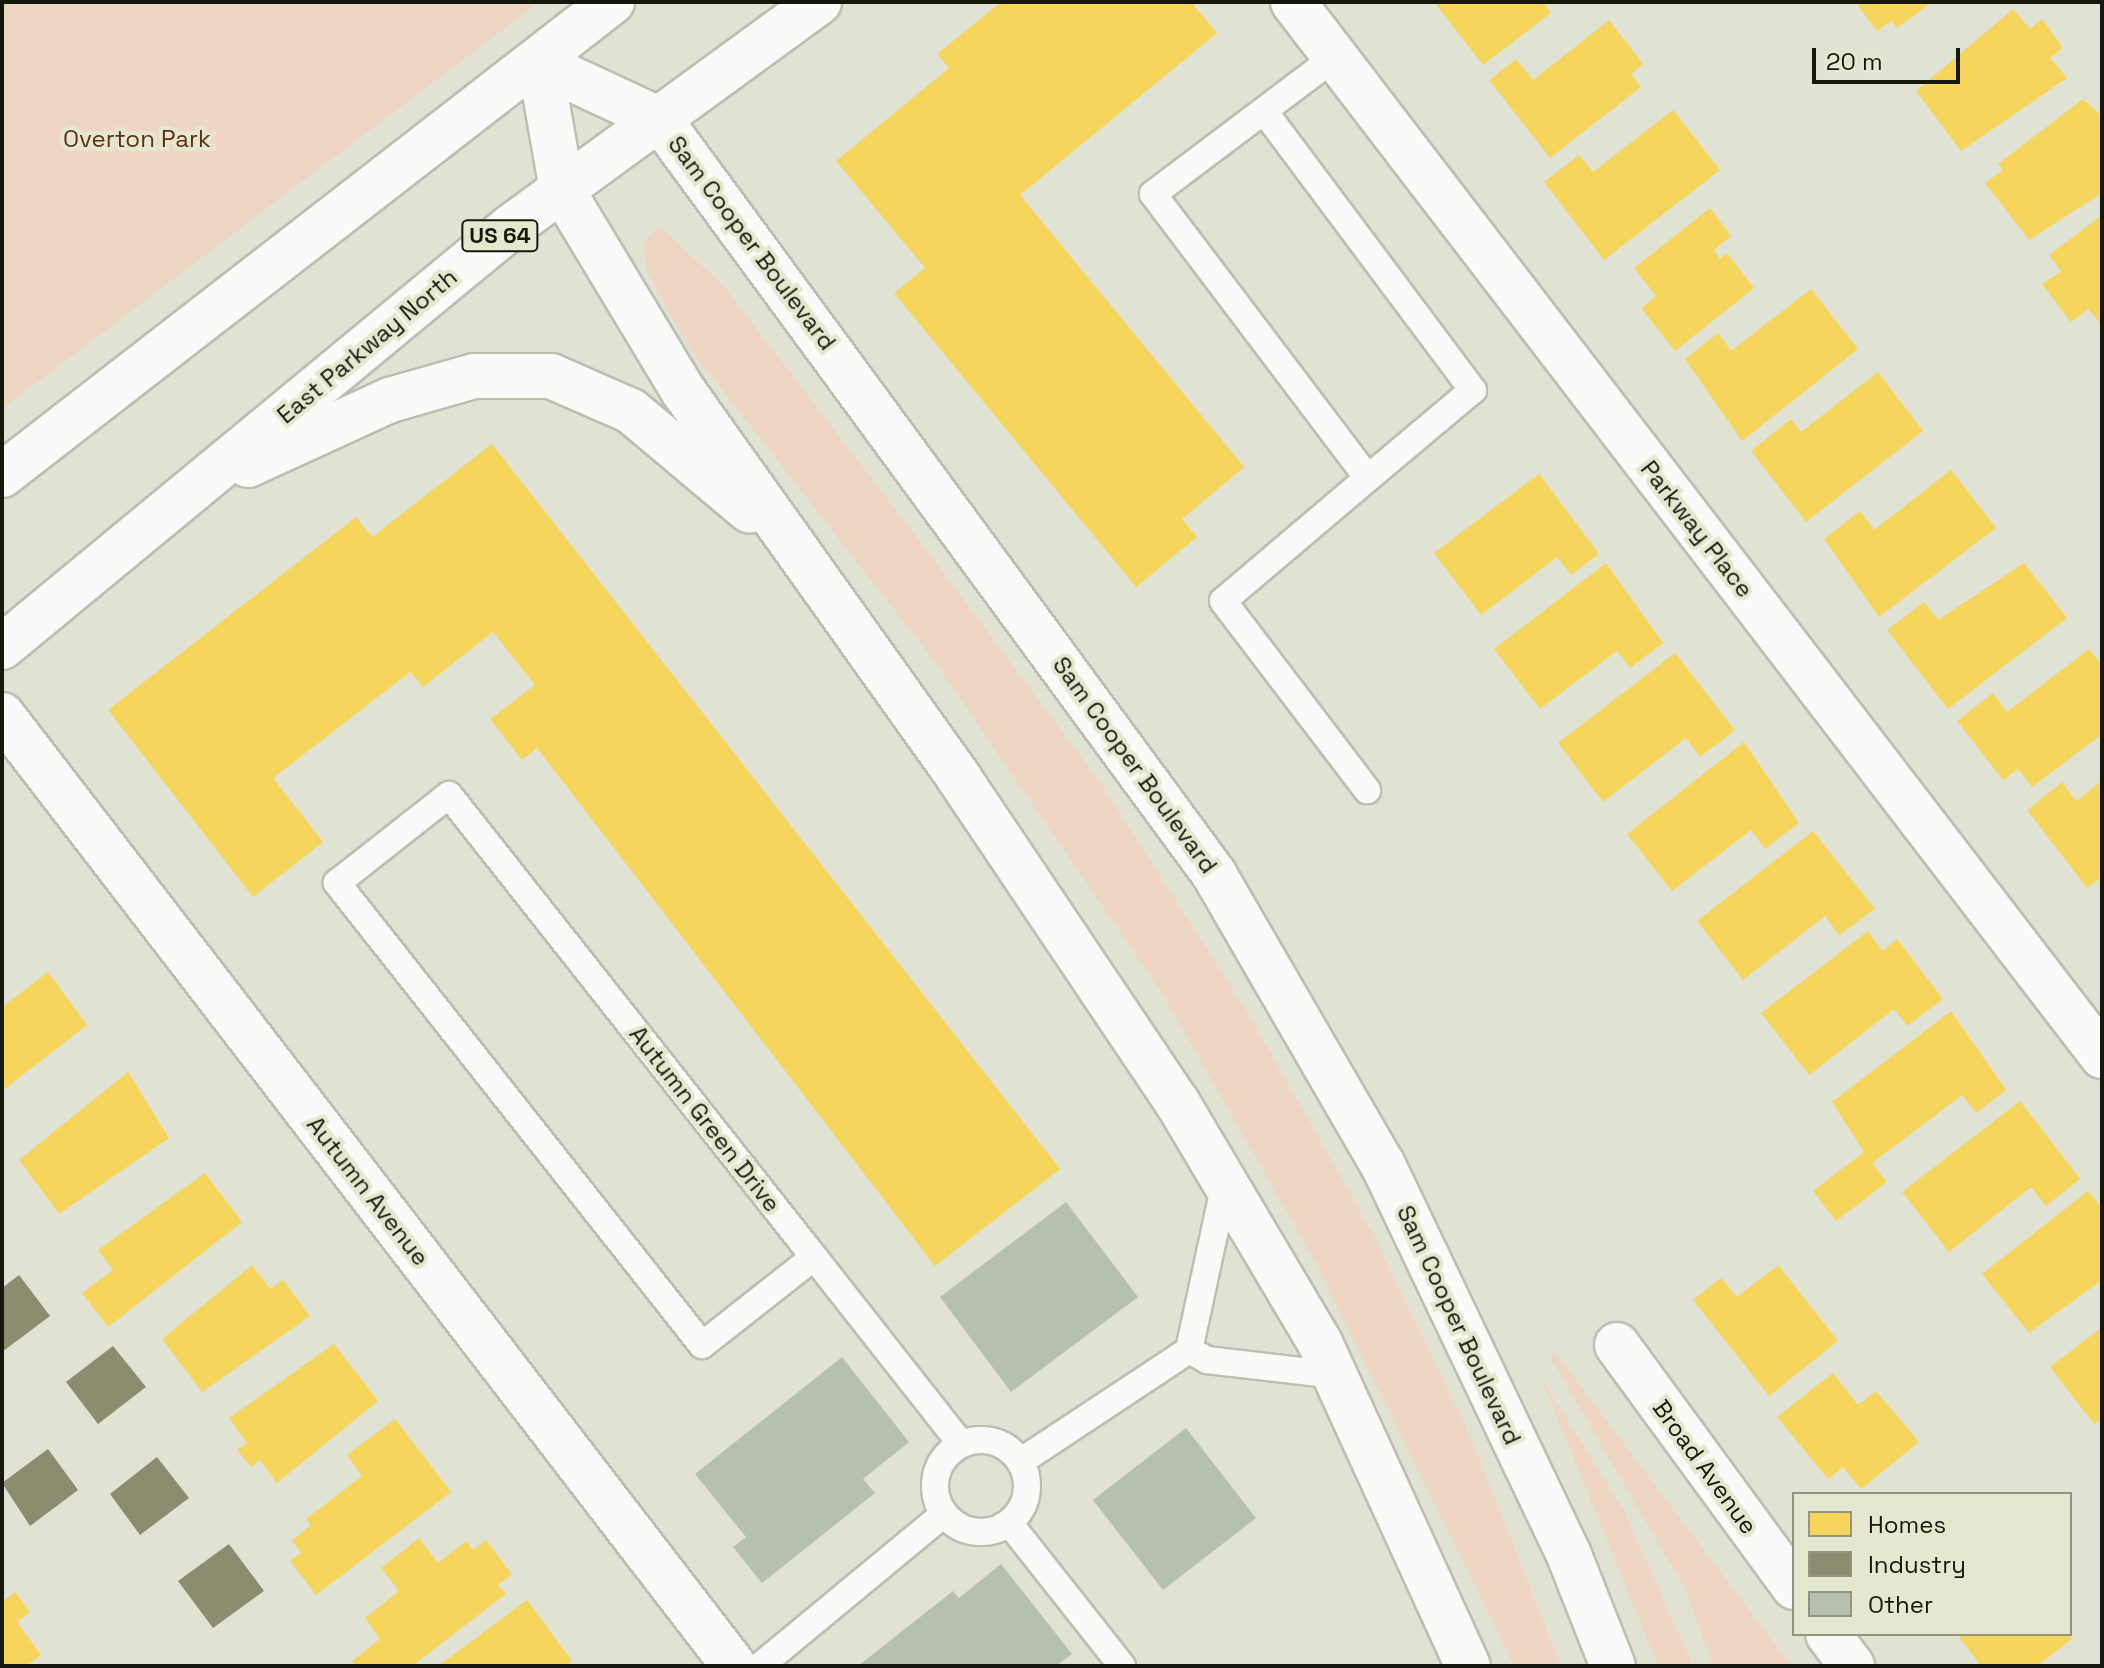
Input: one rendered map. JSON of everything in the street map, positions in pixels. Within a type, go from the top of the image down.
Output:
[{"type":"main road","points":[[2,475],[540,64],[612,2]]},
{"type":"main road","name":"East Parkway North","points":[[2,647],[562,190],[819,2]]},
{"type":"main road","name":"Parkway Place","points":[[1293,2],[2102,1056]]},
{"type":"main road","points":[[540,64],[562,190],[684,392],[994,830],[1225,1184],[1334,1375],[1468,1666]]},
{"type":"main road","name":"Sam Cooper Boulevard","points":[[540,64],[660,120],[1214,874],[1383,1165],[1569,1555],[1613,1666]]},
{"type":"main road","points":[[195,489],[390,400],[474,376],[551,376],[631,411],[799,552]]},
{"type":"main road","name":"Autumn Avenue","points":[[2,715],[734,1666]]},
{"type":"main road","name":"Broad Avenue","points":[[1617,1345],[1792,1584]]},
{"type":"main road","points":[[1830,1636],[1852,1666]]},
{"type":"lane","points":[[1335,57],[1153,194],[1368,478]]},
{"type":"lane","points":[[1264,111],[1473,390],[1223,601],[1367,790]]},
{"type":"lane","name":"Autumn Green Drive","points":[[814,1257],[702,1345],[337,883],[449,795],[814,1257],[961,1444]]},
{"type":"lane","points":[[1020,1462],[1189,1350],[1225,1184]]},
{"type":"lane","points":[[1189,1350],[1207,1360],[1334,1375]]},
{"type":"lane","points":[[990,1441],[1020,1462],[1027,1497],[1010,1524],[979,1533],[944,1514],[935,1478],[961,1444],[990,1441]]},
{"type":"lane","points":[[760,1666],[944,1514]]},
{"type":"lane","points":[[1010,1524],[1122,1666]]},
{"type":"green space","name":"Overton Park","points":[[2,2],[539,2],[2,409]]},
{"type":"green space","points":[[659,225],[726,289],[1102,785],[1251,1018],[1373,1234],[1471,1438],[1561,1666],[1514,1666],[1315,1261],[1162,993],[935,662],[685,342],[648,273],[642,244]]},
{"type":"green space","points":[[1555,1352],[1792,1666],[1713,1666],[1685,1589],[1550,1357]]},
{"type":"green space","points":[[1540,1376],[1623,1509],[1693,1666],[1658,1666]]},
{"type":"building: Homes","points":[[1001,2],[1191,2],[1217,33],[1020,195],[1244,467],[1182,519],[1197,537],[1136,587],[894,293],[925,268],[836,161],[949,68],[937,54]]},
{"type":"building: Homes","points":[[1434,2],[1543,2],[1551,13],[1483,65]]},
{"type":"building: Homes","points":[[1855,2],[1932,2],[1897,28],[1891,21],[1877,31]]},
{"type":"building: Homes","points":[[2013,9],[2030,29],[2042,19],[2063,48],[2050,58],[2067,78],[1961,151],[1916,91]]},
{"type":"building: Homes","points":[[1609,20],[1643,64],[1631,74],[1641,87],[1550,158],[1489,80],[1516,59],[1533,80]]},
{"type":"building: Homes","points":[[2083,99],[2102,116],[2102,193],[2029,240],[1985,183],[2003,170],[1998,164]]},
{"type":"building: Homes","points":[[1673,110],[1720,170],[1604,260],[1544,182],[1579,155],[1593,172]]},
{"type":"building: Homes","points":[[1710,208],[1731,236],[1714,250],[1720,259],[1727,253],[1754,288],[1675,351],[1641,308],[1656,296],[1634,268]]},
{"type":"building: Homes","points":[[2102,215],[2102,325],[2088,309],[2071,322],[2042,284],[2061,271],[2049,255]]},
{"type":"building: Homes","points":[[1811,289],[1858,349],[1742,441],[1685,359],[1718,333],[1731,351]]},
{"type":"building: Homes","points":[[1878,372],[1923,431],[1806,522],[1751,451],[1791,419],[1801,432]]},
{"type":"building: Homes","points":[[492,444],[1060,1169],[935,1266],[537,748],[522,760],[490,719],[535,685],[493,632],[423,687],[410,672],[273,778],[323,842],[253,897],[108,710],[356,517],[372,537]]},
{"type":"building: Homes","points":[[1951,470],[1996,528],[1879,617],[1824,539],[1860,511],[1874,530]]},
{"type":"building: Homes","points":[[1539,474],[1599,554],[1571,575],[1557,557],[1481,615],[1434,553]]},
{"type":"building: Homes","points":[[1606,563],[1663,643],[1630,668],[1617,651],[1540,709],[1494,649]]},
{"type":"building: Homes","points":[[2024,563],[2067,618],[1948,709],[1887,630],[1924,602],[1938,620]]},
{"type":"building: Homes","points":[[2089,649],[2102,665],[2102,734],[2032,787],[2018,769],[2003,780],[1957,721],[1993,693],[2007,712]]},
{"type":"building: Homes","points":[[1675,653],[1735,730],[1700,757],[1686,738],[1603,802],[1558,743]]},
{"type":"building: Homes","points":[[1744,742],[1799,823],[1765,849],[1751,830],[1672,891],[1627,834]]},
{"type":"building: Homes","points":[[2102,781],[2102,877],[2087,888],[2027,810],[2062,782],[2076,801]]},
{"type":"building: Homes","points":[[1813,831],[1875,909],[1839,935],[1825,916],[1743,980],[1697,921]]},
{"type":"building: Homes","points":[[1868,931],[1882,951],[1897,939],[1943,999],[1907,1026],[1894,1009],[1809,1075],[1761,1013]]},
{"type":"building: Homes","points":[[48,972],[87,1025],[2,1091],[2,1007]]},
{"type":"building: Homes","points":[[1951,1011],[2006,1090],[1976,1113],[1962,1095],[1872,1163],[1887,1182],[1836,1221],[1813,1191],[1864,1152],[1832,1102]]},
{"type":"building: Homes","points":[[128,1072],[169,1138],[59,1214],[19,1160]]},
{"type":"building: Homes","points":[[2020,1101],[2080,1179],[2046,1206],[2031,1187],[1949,1252],[1902,1192]]},
{"type":"building: Homes","points":[[205,1173],[242,1222],[108,1327],[82,1293],[113,1270],[98,1250]]},
{"type":"building: Homes","points":[[2088,1191],[2102,1208],[2102,1280],[2029,1333],[1982,1274]]},
{"type":"building: Homes","points":[[252,1265],[270,1289],[283,1280],[310,1316],[202,1392],[162,1339]]},
{"type":"building: Homes","points":[[1778,1265],[1838,1341],[1769,1396],[1693,1300],[1721,1278],[1737,1297]]},
{"type":"building: Homes","points":[[2102,1327],[2102,1419],[2094,1424],[2050,1367]]},
{"type":"building: Homes","points":[[334,1344],[378,1401],[277,1483],[260,1460],[251,1467],[237,1450],[247,1443],[229,1418]]},
{"type":"building: Homes","points":[[1833,1373],[1858,1405],[1876,1391],[1919,1442],[1861,1489],[1843,1467],[1828,1479],[1777,1417]]},
{"type":"building: Homes","points":[[395,1419],[451,1492],[316,1595],[290,1561],[301,1553],[292,1540],[311,1525],[306,1519],[362,1476],[347,1455]]},
{"type":"building: Homes","points":[[419,1538],[438,1563],[466,1541],[473,1550],[486,1540],[512,1574],[498,1585],[506,1594],[412,1666],[356,1666],[352,1661],[380,1639],[365,1618],[399,1591],[381,1568]]},
{"type":"building: Homes","points":[[15,1592],[30,1612],[17,1622],[41,1655],[26,1666],[2,1666],[2,1602]]},
{"type":"building: Homes","points":[[527,1600],[572,1661],[566,1666],[438,1666]]},
{"type":"building: Homes","points":[[1958,1636],[2070,1636],[2072,1639],[2037,1666],[1981,1666]]},
{"type":"building: Industry","points":[[19,1275],[50,1316],[2,1352],[2,1288]]},
{"type":"building: Industry","points":[[113,1346],[146,1387],[98,1424],[66,1382]]},
{"type":"building: Industry","points":[[48,1449],[78,1490],[30,1526],[2,1483]]},
{"type":"building: Industry","points":[[157,1457],[189,1498],[140,1535],[110,1494]]},
{"type":"building: Industry","points":[[229,1544],[264,1591],[213,1628],[178,1581]]},
{"type":"building: Other","points":[[1066,1202],[1138,1297],[1011,1392],[940,1297]]},
{"type":"building: Other","points":[[842,1357],[909,1442],[863,1479],[875,1493],[762,1583],[733,1547],[746,1537],[695,1474]]},
{"type":"building: Other","points":[[1186,1428],[1256,1518],[1163,1590],[1093,1500]]},
{"type":"building: Other","points":[[1001,1564],[1072,1654],[1056,1666],[858,1666],[953,1591],[959,1598]]}]
